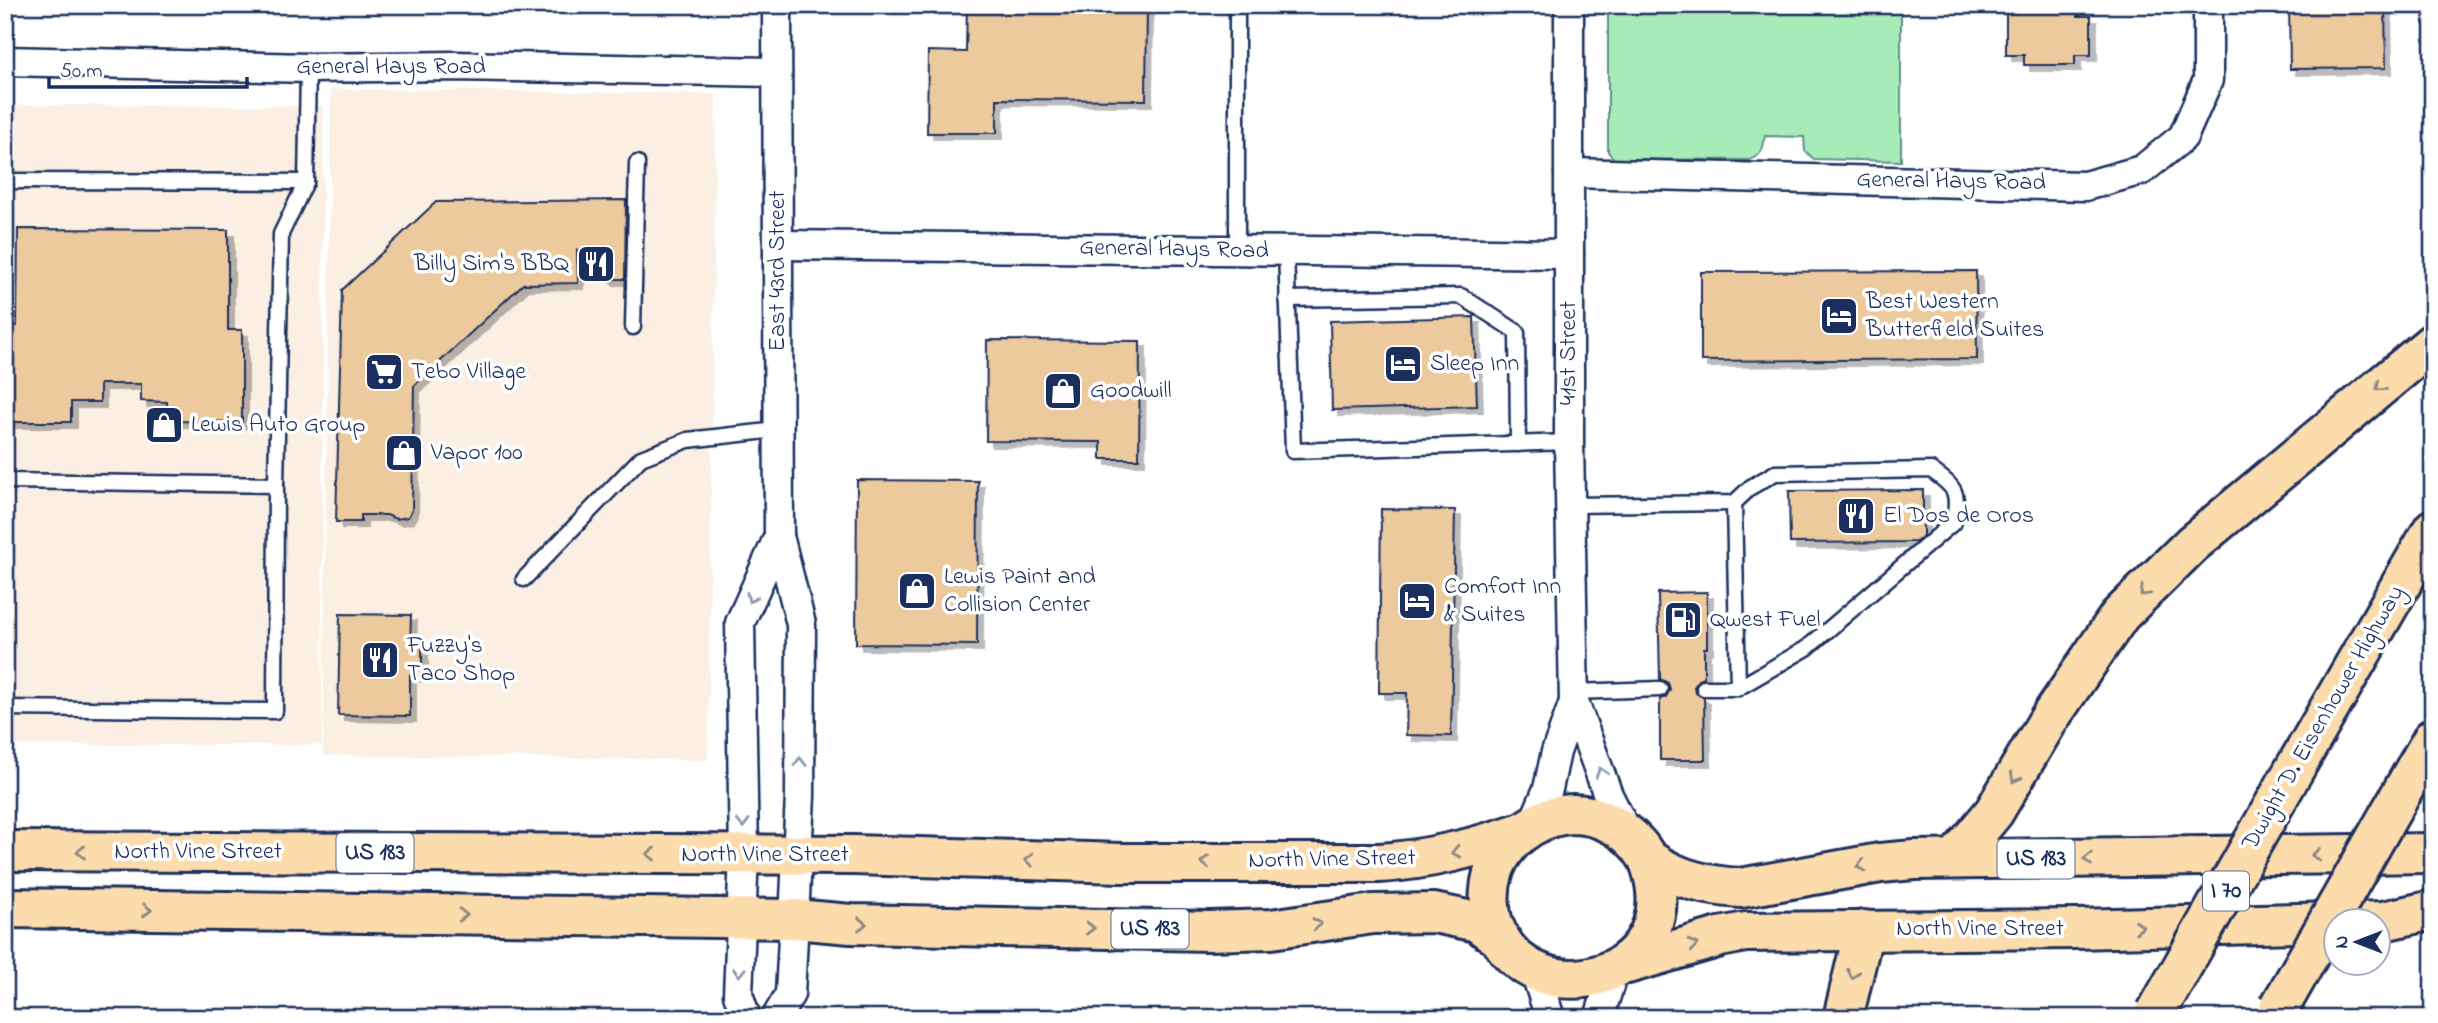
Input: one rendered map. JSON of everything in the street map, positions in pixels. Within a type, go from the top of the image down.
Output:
[{"type":"highway","points":[[1955,859],[1994,812],[2049,719],[2119,615],[2192,544],[2433,343]]},
{"type":"highway","name":"Dwight D. Eisenhower Highway","points":[[2154,1016],[2433,528]]},
{"type":"highway","points":[[2276,1013],[2424,754]]},
{"type":"highway","points":[[1572,814],[1592,816],[1612,823],[1638,847],[1655,877],[1656,915],[1646,942],[1620,968],[1588,982],[1562,982],[1536,974],[1514,958],[1498,937],[1489,900],[1492,880],[1498,862],[1508,846],[1527,828],[1552,817],[1572,814]]},
{"type":"highway","name":"North Vine Street","points":[[5,851],[797,855],[1122,863],[1379,863],[1456,853],[1527,828]]},
{"type":"highway","name":"US 183","points":[[1638,847],[1678,877],[1718,887],[1741,888],[1880,863],[1955,859],[2433,853]]},
{"type":"highway","name":"US 183","points":[[5,908],[794,919],[851,924],[1209,931],[1271,929],[1373,914],[1434,912],[1478,922],[1498,937]]},
{"type":"highway","points":[[2392,919],[2433,910]]},
{"type":"highway","name":"North Vine Street","points":[[1620,968],[1720,937],[1746,933],[2322,922]]},
{"type":"highway","points":[[1843,1018],[1864,930]]},
{"type":"street","name":"East 43rd Street","points":[[776,1018],[790,994],[800,796],[801,624],[779,536],[777,5]]},
{"type":"street","name":"41st Street","points":[[1527,828],[1548,789],[1573,697],[1569,442],[1569,5]]},
{"type":"street","name":"General Hays Road","points":[[1569,173],[2085,186],[2142,170],[2183,136],[2208,80],[2208,5]]},
{"type":"street","name":"General Hays Road","points":[[5,61],[308,68],[454,66],[777,72]]},
{"type":"street","name":"General Hays Road","points":[[779,246],[1569,254]]},
{"type":"street","name":"East 43rd Street","points":[[746,1018],[738,994],[744,855],[740,623],[779,536]]},
{"type":"street","name":"41st Street","points":[[1573,697],[1608,795],[1638,847]]},
{"type":"street","points":[[1599,1018],[1620,968]]},
{"type":"street","points":[[1536,974],[1550,1018]]},
{"type":"lane","points":[[1237,5],[1237,251]]},
{"type":"lane","points":[[5,708],[275,711],[281,234],[306,182],[308,68]]},
{"type":"lane","points":[[633,327],[637,163]]},
{"type":"lane","points":[[5,181],[306,182]]},
{"type":"lane","points":[[1286,251],[1293,452],[1569,442]]},
{"type":"lane","points":[[1287,299],[1461,296],[1517,332],[1518,444]]},
{"type":"lane","points":[[524,579],[640,458],[688,440],[777,430]]},
{"type":"lane","points":[[1570,505],[1734,503],[1751,487],[1775,472],[1931,470],[1952,485],[1957,502],[1954,522],[1807,648],[1738,688],[1704,688]]},
{"type":"lane","points":[[5,481],[276,485]]},
{"type":"lane","points":[[1734,503],[1738,688]]},
{"type":"lane","points":[[1573,697],[1660,689]]},
{"type":"shaded area","name":"Tebo Village","points":[[331,89],[716,94],[708,760],[323,755]]},
{"type":"shaded area","name":"Lewis Auto Group","points":[[5,105],[323,106],[322,745],[5,745]]},
{"type":"green space","points":[[1608,5],[1901,5],[1901,161],[1814,159],[1805,151],[1804,137],[1765,136],[1762,151],[1750,160],[1614,159],[1608,152]]},
{"type":"building","points":[[967,5],[1147,5],[1146,100],[997,99],[997,133],[927,133],[928,51],[966,52]]},
{"type":"building","points":[[2016,5],[2078,5],[2078,16],[2091,16],[2091,55],[2075,55],[2075,65],[2024,65],[2024,55],[2006,55],[2006,13],[2016,13]]},
{"type":"building","points":[[2289,5],[2385,5],[2386,68],[2290,69]]},
{"type":"building","name":"Tebo Village","points":[[626,200],[625,279],[607,279],[577,250],[578,283],[523,284],[414,386],[412,510],[408,517],[396,519],[387,515],[361,515],[361,522],[336,522],[342,290],[436,202]]},
{"type":"building","points":[[18,229],[228,230],[228,330],[242,330],[242,422],[167,421],[167,402],[141,401],[141,384],[100,384],[100,402],[71,402],[71,422],[5,422],[5,326],[17,326]]},
{"type":"building","name":"Best Western Butterfield Suites","points":[[1976,271],[1977,359],[1701,361],[1701,272]]},
{"type":"building","name":"Sleep Inn","points":[[1474,317],[1477,406],[1332,410],[1330,321]]},
{"type":"building","name":"Goodwill","points":[[987,340],[1140,341],[1139,459],[1101,459],[1101,442],[986,441]]},
{"type":"building","name":"Lewis Paint and Collision Center","points":[[857,480],[978,481],[977,645],[856,644]]},
{"type":"building","name":"El Dos de Oros","points":[[1923,490],[1923,536],[1916,542],[1790,543],[1789,491]]},
{"type":"building","name":"Comfort Inn & Suites","points":[[1381,509],[1455,510],[1451,736],[1406,735],[1407,693],[1379,693]]},
{"type":"building","points":[[1707,592],[1704,678],[1694,687],[1696,693],[1704,698],[1705,760],[1660,760],[1660,699],[1666,697],[1670,689],[1668,683],[1660,679],[1658,593]]},
{"type":"building","name":"Fuzzy's Taco Shop","points":[[340,614],[411,615],[410,645],[422,645],[422,676],[410,675],[410,716],[338,715]]},
{"type":"place","name":"Billy Sim's BBQ","points":[[596,264]]},
{"type":"place","name":"Best Western Butterfield Suites","points":[[1839,316]]},
{"type":"place","name":"Sleep Inn","points":[[1403,364]]},
{"type":"place","name":"Tebo Village","points":[[384,372]]},
{"type":"place","name":"Goodwill","points":[[1063,391]]},
{"type":"place","name":"Lewis Auto Group","points":[[164,425]]},
{"type":"place","name":"Vapor 100","points":[[404,453]]},
{"type":"place","name":"El Dos de Oros","points":[[1856,516]]},
{"type":"place","name":"Lewis Paint and Collision Center","points":[[917,591]]},
{"type":"place","name":"Comfort Inn & Suites","points":[[1417,601]]},
{"type":"place","name":"Qwest Fuel","points":[[1683,620]]},
{"type":"place","name":"Fuzzy's Taco Shop","points":[[380,660]]}]
